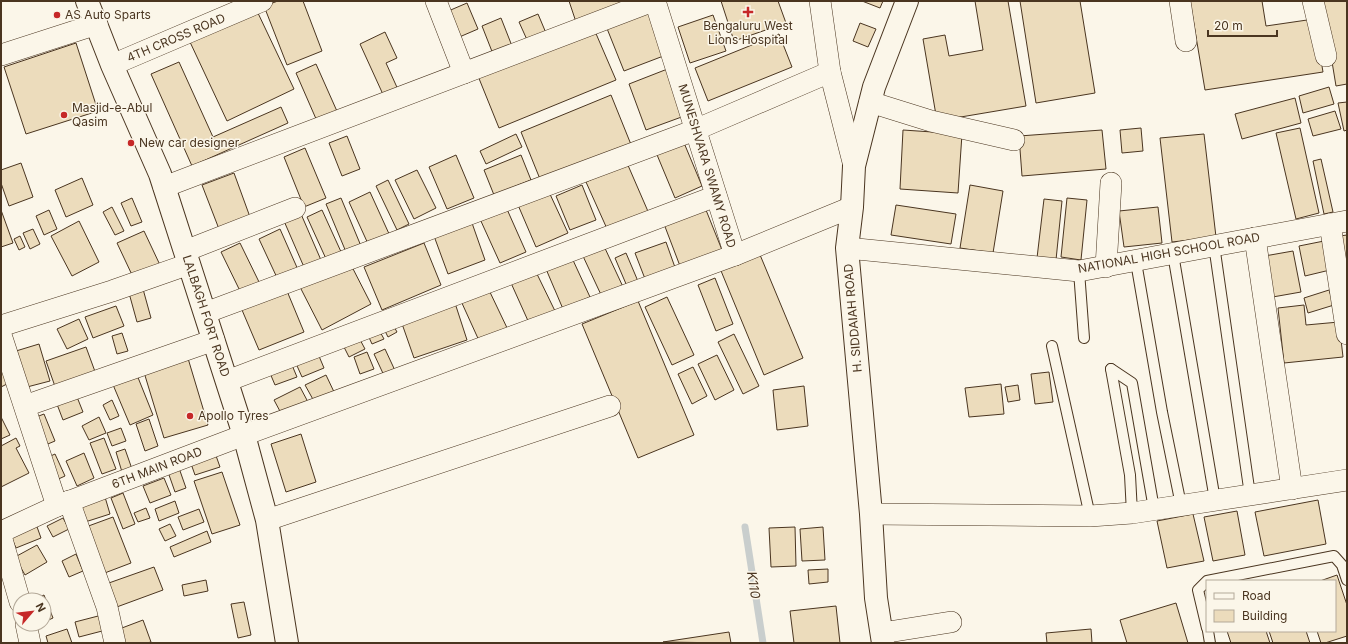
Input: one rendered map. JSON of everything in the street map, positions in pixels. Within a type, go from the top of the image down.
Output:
[{"type":"main road","name":"LALBAGH FORT ROAD","points":[[87,1],[112,65],[160,174],[244,435],[267,520],[287,643]]},
{"type":"main road","name":"H. SIDDAIAH ROAD","points":[[882,638],[876,598],[871,514],[847,248],[852,207],[854,166],[874,87],[907,1]]},
{"type":"street","name":"4TH CROSS ROAD","points":[[112,65],[262,1]]},
{"type":"street","points":[[436,1],[464,73]]},
{"type":"street","points":[[164,187],[654,1]]},
{"type":"street","name":"MUNESHVARA SWAMY ROAD","points":[[654,1],[735,255],[852,207]]},
{"type":"street","points":[[820,1],[830,72],[854,166]]},
{"type":"street","points":[[1180,1],[1186,41]]},
{"type":"street","points":[[1313,1],[1326,56]]},
{"type":"street","points":[[1,55],[97,24]]},
{"type":"street","points":[[205,313],[696,130],[830,72]]},
{"type":"street","points":[[870,102],[931,121],[1014,140]]},
{"type":"street","points":[[1106,266],[1112,183]]},
{"type":"street","points":[[227,381],[716,196]]},
{"type":"street","points":[[1,326],[112,291],[296,208]]},
{"type":"street","points":[[1339,223],[1347,334]]},
{"type":"street","name":"NATIONAL HIGH SCHOOL ROAD","points":[[847,248],[1079,271],[1136,262],[1214,245],[1339,223]]},
{"type":"street","points":[[1255,238],[1292,489]]},
{"type":"street","name":"6TH MAIN ROAD","points":[[1,532],[63,504],[244,435],[735,255]]},
{"type":"street","points":[[1,335],[24,406],[63,504],[107,606],[115,643]]},
{"type":"street","points":[[24,406],[214,340]]},
{"type":"street","points":[[267,520],[610,406]]},
{"type":"street","points":[[871,514],[1090,516],[1132,513],[1347,480]]},
{"type":"street","points":[[1,536],[17,592]]},
{"type":"street","points":[[882,638],[951,622]]},
{"type":"street","points":[[28,632],[30,643]]},
{"type":"lane","points":[[1214,245],[1250,495]]},
{"type":"lane","points":[[1173,254],[1215,500]]},
{"type":"lane","points":[[1136,262],[1162,412],[1181,505]]},
{"type":"lane","points":[[1079,271],[1084,338]]},
{"type":"lane","points":[[1052,346],[1090,516]]},
{"type":"lane","points":[[1132,513],[1130,475],[1112,369],[1132,383],[1154,509]]},
{"type":"lane","points":[[1212,580],[1334,556],[1342,565],[1347,580]]},
{"type":"lane","points":[[1206,582],[1198,590],[1206,626]]},
{"type":"lane","points":[[1207,632],[1210,643]]},
{"type":"building","points":[[278,1],[303,1],[322,51],[287,65],[264,6]]},
{"type":"building","points":[[569,1],[633,1],[577,25]]},
{"type":"building","points":[[721,1],[778,1],[786,23],[734,41]]},
{"type":"building","points":[[862,1],[883,1],[880,8]]},
{"type":"building","points":[[975,1],[1008,1],[1026,106],[937,121],[923,39],[945,35],[949,56],[983,50]]},
{"type":"building","points":[[1020,1],[1080,1],[1095,93],[1036,103]]},
{"type":"building","points":[[1190,1],[1262,1],[1266,26],[1314,19],[1323,72],[1205,90]]},
{"type":"building","points":[[1322,1],[1347,1],[1347,84],[1336,86]]},
{"type":"building","points":[[467,3],[478,29],[457,38],[446,12]]},
{"type":"building","points":[[649,10],[666,55],[624,71],[606,26]]},
{"type":"building","points":[[257,11],[294,89],[227,121],[190,42]]},
{"type":"building","points":[[538,14],[546,33],[528,42],[519,22]]},
{"type":"building","points":[[713,15],[726,51],[690,63],[678,27]]},
{"type":"building","points":[[501,18],[512,46],[493,54],[482,26]]},
{"type":"building","points":[[860,23],[876,29],[868,47],[853,41]]},
{"type":"building","points":[[594,29],[616,80],[499,128],[478,76]]},
{"type":"building","points":[[385,32],[397,58],[386,63],[400,94],[386,101],[360,44]]},
{"type":"building","points":[[779,34],[792,67],[708,101],[695,68]]},
{"type":"building","points":[[76,43],[98,111],[26,134],[4,67]]},
{"type":"building","points":[[179,62],[213,137],[281,107],[288,123],[192,166],[151,74]]},
{"type":"building","points":[[316,64],[340,118],[320,128],[296,73]]},
{"type":"building","points":[[670,68],[687,115],[646,130],[629,84]]},
{"type":"building","points":[[1329,87],[1334,104],[1303,113],[1299,96]]},
{"type":"building","points":[[611,95],[632,147],[542,184],[521,132]]},
{"type":"building","points":[[1295,98],[1301,123],[1242,139],[1235,114]]},
{"type":"building","points":[[1347,102],[1347,130],[1344,131],[1338,103]]},
{"type":"building","points":[[1335,111],[1341,129],[1313,136],[1308,119]]},
{"type":"building","points":[[1141,128],[1143,151],[1122,153],[1120,130]]},
{"type":"building","points":[[1300,128],[1319,213],[1296,219],[1276,133]]},
{"type":"building","points":[[903,130],[962,134],[958,193],[900,189]]},
{"type":"building","points":[[1102,130],[1106,169],[1022,176],[1019,136]]},
{"type":"building","points":[[516,134],[522,147],[486,164],[480,151]]},
{"type":"building","points":[[1204,134],[1216,237],[1172,242],[1160,138]]},
{"type":"building","points":[[347,136],[360,169],[342,176],[329,143]]},
{"type":"building","points":[[682,138],[702,186],[675,198],[655,150]]},
{"type":"building","points":[[305,148],[326,198],[304,207],[284,157]]},
{"type":"building","points":[[456,155],[474,198],[447,209],[429,167]]},
{"type":"building","points":[[521,155],[531,180],[494,195],[484,170]]},
{"type":"building","points":[[1321,159],[1333,212],[1324,214],[1313,161]]},
{"type":"building","points":[[21,163],[33,197],[9,206],[1,183],[1,170]]},
{"type":"building","points":[[627,163],[650,216],[608,231],[586,182]]},
{"type":"building","points":[[417,170],[436,208],[414,219],[395,180]]},
{"type":"building","points":[[234,173],[250,217],[219,229],[202,185]]},
{"type":"building","points":[[82,178],[93,205],[66,217],[55,190]]},
{"type":"building","points":[[388,180],[409,224],[397,230],[376,186]]},
{"type":"building","points":[[582,185],[596,220],[570,230],[556,196]]},
{"type":"building","points":[[970,185],[1003,191],[993,253],[960,248]]},
{"type":"building","points":[[370,192],[390,236],[369,246],[349,202]]},
{"type":"building","points":[[549,192],[568,233],[536,247],[518,205]]},
{"type":"building","points":[[132,198],[142,222],[131,226],[121,203]]},
{"type":"building","points":[[341,198],[361,246],[346,252],[326,204]]},
{"type":"building","points":[[1067,198],[1087,200],[1081,260],[1061,257]]},
{"type":"building","points":[[1044,199],[1062,201],[1056,260],[1037,258]]},
{"type":"building","points":[[704,205],[722,250],[680,266],[664,224]]},
{"type":"building","points":[[896,205],[956,214],[951,244],[891,235]]},
{"type":"building","points":[[112,207],[124,231],[115,235],[103,212]]},
{"type":"building","points":[[506,207],[526,252],[500,263],[480,219]]},
{"type":"building","points":[[1158,207],[1162,243],[1124,247],[1119,211]]},
{"type":"building","points":[[1,210],[13,243],[1,247]]},
{"type":"building","points":[[49,210],[57,229],[44,235],[36,216]]},
{"type":"building","points":[[322,210],[342,254],[327,261],[307,217]]},
{"type":"building","points":[[301,214],[324,267],[307,274],[284,221]]},
{"type":"building","points":[[79,221],[99,262],[72,276],[51,236]]},
{"type":"building","points":[[472,223],[485,260],[448,274],[434,236]]},
{"type":"building","points":[[33,229],[40,244],[30,249],[23,233]]},
{"type":"building","points":[[280,229],[299,272],[279,282],[259,239]]},
{"type":"building","points":[[144,231],[160,265],[133,277],[117,243]]},
{"type":"building","points":[[1347,235],[1347,271],[1333,237]]},
{"type":"building","points":[[20,236],[25,247],[19,250],[14,239]]},
{"type":"building","points":[[1324,241],[1330,270],[1305,276],[1299,246]]},
{"type":"building","points":[[666,242],[677,273],[647,284],[635,253]]},
{"type":"building","points":[[240,243],[260,284],[241,293],[221,252]]},
{"type":"building","points":[[424,243],[441,285],[382,310],[364,267]]},
{"type":"building","points":[[603,244],[624,289],[603,299],[582,254]]},
{"type":"building","points":[[758,250],[803,358],[764,375],[719,266]]},
{"type":"building","points":[[1293,251],[1301,292],[1267,298],[1259,257]]},
{"type":"building","points":[[626,253],[640,286],[629,291],[615,258]]},
{"type":"building","points":[[572,258],[590,297],[563,309],[546,269]]},
{"type":"building","points":[[349,261],[371,304],[322,330],[300,287]]},
{"type":"building","points":[[537,274],[555,311],[529,323],[511,283]]},
{"type":"building","points":[[715,278],[733,324],[716,331],[698,285]]},
{"type":"building","points":[[488,288],[509,332],[481,345],[461,301]]},
{"type":"building","points":[[143,289],[151,318],[137,322],[129,293]]},
{"type":"building","points":[[1329,290],[1334,305],[1308,313],[1304,298]]},
{"type":"building","points":[[287,291],[304,332],[259,350],[242,310]]},
{"type":"building","points":[[667,297],[694,355],[672,365],[645,307]]},
{"type":"building","points":[[454,300],[467,340],[414,358],[400,318]]},
{"type":"building","points":[[638,301],[694,435],[638,458],[582,324]]},
{"type":"building","points":[[1304,305],[1306,325],[1339,322],[1343,357],[1284,363],[1278,308]]},
{"type":"building","points":[[116,306],[124,326],[93,338],[85,317]]},
{"type":"building","points":[[79,319],[88,339],[67,349],[57,329]]},
{"type":"building","points":[[392,323],[397,332],[388,337],[383,327]]},
{"type":"building","points":[[378,328],[384,339],[372,344],[367,333]]},
{"type":"building","points":[[122,333],[128,351],[117,354],[112,336]]},
{"type":"building","points":[[357,334],[365,349],[349,357],[342,343]]},
{"type":"building","points":[[734,334],[759,386],[743,394],[718,342]]},
{"type":"building","points":[[39,344],[50,381],[27,387],[16,351]]},
{"type":"building","points":[[86,347],[97,377],[57,392],[46,361]]},
{"type":"building","points":[[316,349],[324,368],[302,377],[294,359]]},
{"type":"building","points":[[385,349],[398,377],[387,382],[374,354]]},
{"type":"building","points":[[367,352],[374,369],[360,374],[354,357]]},
{"type":"building","points":[[187,355],[208,425],[164,438],[143,369]]},
{"type":"building","points":[[717,355],[734,390],[715,400],[698,364]]},
{"type":"building","points":[[289,358],[297,377],[275,385],[267,366]]},
{"type":"building","points":[[1,365],[9,383],[1,387]]},
{"type":"building","points":[[693,367],[707,396],[692,404],[678,374]]},
{"type":"building","points":[[135,370],[153,415],[130,425],[111,380]]},
{"type":"building","points":[[1049,372],[1053,402],[1035,404],[1031,374]]},
{"type":"building","points":[[326,375],[335,394],[315,403],[305,385]]},
{"type":"building","points":[[1001,384],[1004,414],[969,417],[965,388]]},
{"type":"building","points":[[1018,385],[1020,400],[1008,402],[1005,387]]},
{"type":"building","points":[[804,386],[808,426],[777,430],[773,390]]},
{"type":"building","points":[[300,387],[308,402],[282,415],[274,400]]},
{"type":"building","points":[[75,392],[83,412],[63,420],[55,399]]},
{"type":"building","points":[[112,400],[119,416],[110,420],[103,405]]},
{"type":"building","points":[[44,414],[55,441],[43,446],[31,419]]},
{"type":"building","points":[[1,417],[10,435],[1,439]]},
{"type":"building","points":[[99,417],[106,433],[89,440],[82,426]]},
{"type":"building","points":[[149,419],[158,446],[145,451],[136,424]]},
{"type":"building","points":[[121,428],[126,441],[112,446],[107,433]]},
{"type":"building","points":[[301,434],[316,482],[286,492],[271,444]]},
{"type":"building","points":[[16,438],[20,446],[16,448],[29,473],[1,487],[1,446]]},
{"type":"building","points":[[104,438],[116,469],[102,474],[90,443]]},
{"type":"building","points":[[125,449],[132,469],[122,472],[116,452]]},
{"type":"building","points":[[214,450],[220,467],[195,475],[189,458]]},
{"type":"building","points":[[84,453],[94,478],[77,486],[66,461]]},
{"type":"building","points":[[55,454],[65,476],[52,482],[42,460]]},
{"type":"building","points":[[179,468],[186,488],[175,492],[168,472]]},
{"type":"building","points":[[222,472],[240,525],[212,534],[194,481]]},
{"type":"building","points":[[164,478],[171,495],[150,503],[143,486]]},
{"type":"building","points":[[123,493],[135,524],[123,529],[111,498]]},
{"type":"building","points":[[105,497],[110,514],[82,523],[76,507]]},
{"type":"building","points":[[1318,500],[1326,544],[1264,556],[1255,512]]},
{"type":"building","points":[[175,501],[179,513],[159,521],[155,509]]},
{"type":"building","points":[[146,508],[150,518],[138,522],[134,513]]},
{"type":"building","points":[[199,509],[204,522],[183,530],[178,517]]},
{"type":"building","points":[[1237,511],[1245,555],[1213,561],[1204,517]]},
{"type":"building","points":[[1193,514],[1204,561],[1167,568],[1157,521]]},
{"type":"building","points":[[113,517],[131,563],[102,574],[83,528]]},
{"type":"building","points":[[63,518],[69,529],[53,537],[47,526]]},
{"type":"building","points":[[36,524],[41,538],[16,548],[10,534]]},
{"type":"building","points":[[170,524],[176,536],[165,541],[159,529]]},
{"type":"building","points":[[795,527],[796,566],[771,567],[769,528]]},
{"type":"building","points":[[823,527],[825,560],[802,561],[800,529]]},
{"type":"building","points":[[207,531],[211,542],[174,557],[170,547]]},
{"type":"building","points":[[37,545],[47,562],[25,575],[15,557]]},
{"type":"building","points":[[76,554],[83,571],[69,577],[62,561]]},
{"type":"building","points":[[154,567],[163,590],[114,608],[106,584]]},
{"type":"building","points":[[828,569],[828,582],[809,584],[808,570]]},
{"type":"building","points":[[1337,575],[1347,605],[1347,636],[1325,643],[1321,643],[1317,632],[1336,632],[1336,580],[1323,580]]},
{"type":"building","points":[[206,580],[208,591],[184,596],[182,585]]},
{"type":"building","points":[[244,602],[251,635],[238,638],[231,604]]},
{"type":"building","points":[[1176,603],[1188,643],[1127,643],[1120,620]]},
{"type":"building","points":[[836,606],[840,643],[794,643],[790,611]]},
{"type":"building","points":[[102,615],[106,630],[79,637],[75,622]]},
{"type":"building","points":[[143,620],[151,642],[118,643],[114,631]]},
{"type":"building","points":[[67,629],[72,643],[48,643],[46,636]]},
{"type":"building","points":[[1091,629],[1092,643],[1047,643],[1046,633]]},
{"type":"building","points":[[729,632],[731,643],[663,642]]},
{"type":"building","points":[[1227,632],[1266,632],[1270,643],[1231,643]]},
{"type":"building","points":[[1269,632],[1306,632],[1310,643],[1273,643]]},
{"type":"waterway","name":"K110","points":[[745,527],[763,643]]},
{"type":"place","name":"Bengaluru West Lions Hospital","points":[[748,12]]},
{"type":"place","name":"AS Auto Sparts","points":[[57,15]]},
{"type":"place","name":"Masjid-e-Abul Qasim","points":[[64,115]]},
{"type":"place","name":"New car designer","points":[[131,143]]},
{"type":"place","name":"Apollo Tyres","points":[[190,416]]}]
